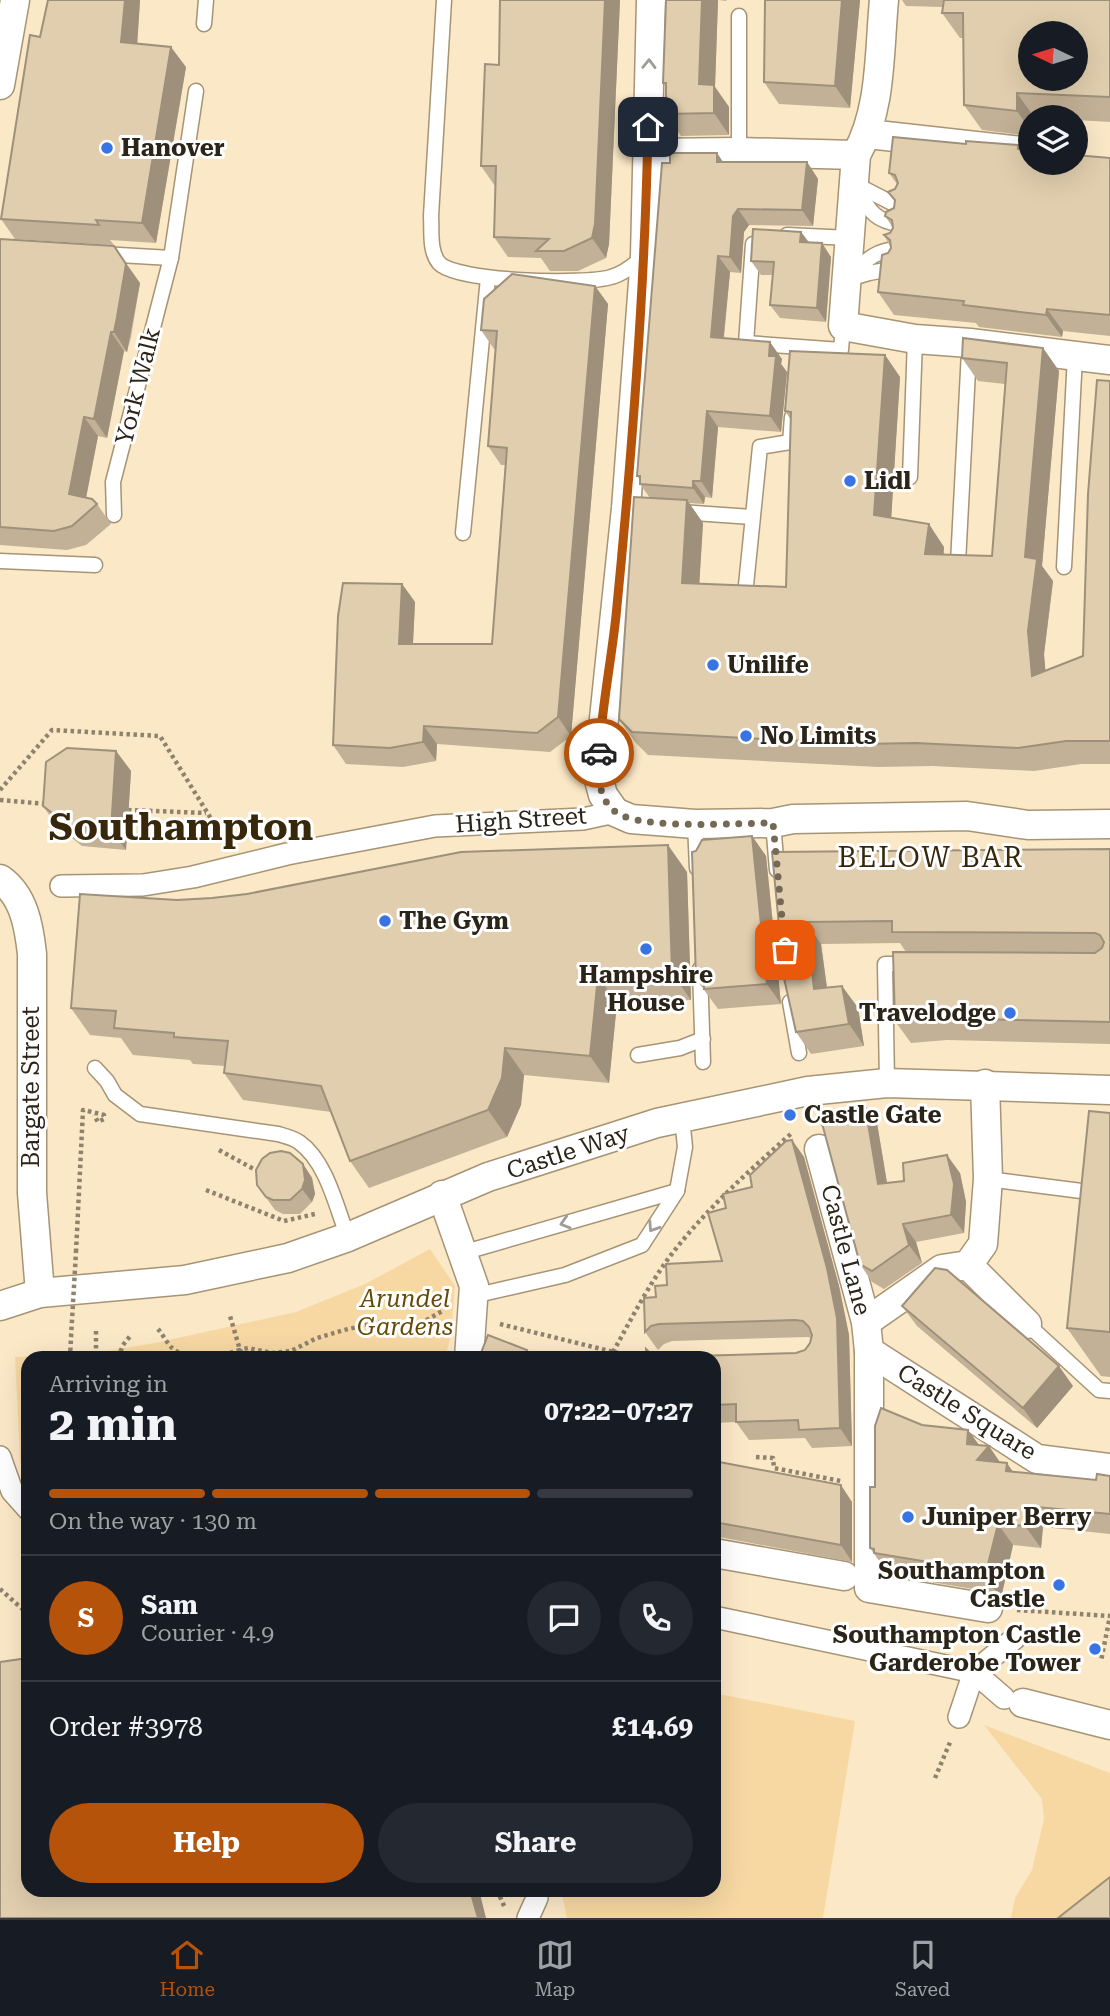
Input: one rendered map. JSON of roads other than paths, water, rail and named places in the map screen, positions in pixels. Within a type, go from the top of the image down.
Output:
[{"type":"street","points":[[0,85],[15,0]]},
{"type":"street","points":[[614,812],[603,795],[597,776],[632,509],[645,256],[651,0]]},
{"type":"street","points":[[884,0],[875,102],[853,183],[844,326],[915,340],[970,343],[1110,360]]},
{"type":"street","points":[[648,153],[739,152],[862,145],[1018,151]]},
{"type":"street","name":"High Street","points":[[61,886],[143,885],[193,877],[287,854],[438,825],[583,819],[614,812],[643,822],[695,824],[773,823],[793,819],[967,816],[1028,825],[1110,824]]},
{"type":"street","name":"Bargate Street","points":[[5,883],[20,903],[29,928],[32,954],[32,1193],[40,1293]]},
{"type":"street","name":"Castle Way","points":[[0,1306],[40,1293],[185,1280],[288,1258],[348,1237],[488,1177],[657,1124],[808,1091],[887,1083],[1110,1090]]},
{"type":"street","points":[[866,1322],[942,1269],[968,1265],[983,1244],[988,1180],[985,1084]]},
{"type":"street","name":"Castle Lane","points":[[819,1149],[866,1322],[860,1351],[869,1487],[856,1582]]},
{"type":"street","points":[[442,1195],[474,1286],[469,1351]]},
{"type":"street","points":[[968,1265],[1027,1324]]},
{"type":"street","name":"Castle Square","points":[[860,1351],[1037,1458],[1110,1468]]},
{"type":"street","points":[[0,1457],[12,1491],[21,1501]]},
{"type":"street","points":[[721,1554],[988,1608]]},
{"type":"street","points":[[721,1618],[974,1672],[1014,1700],[1110,1724]]},
{"type":"street","points":[[959,1717],[974,1672],[1014,1639]]},
{"type":"street","points":[[528,1918],[537,1897]]},
{"type":"lane","points":[[204,24],[206,0]]},
{"type":"lane","points":[[444,0],[431,216],[432,246],[439,263],[456,272],[488,278],[592,282],[629,270],[645,256]]},
{"type":"lane","points":[[739,152],[740,16]]},
{"type":"lane","name":"York Walk","points":[[114,515],[113,482],[171,258],[197,91]]},
{"type":"lane","points":[[853,183],[892,203],[904,205]]},
{"type":"lane","points":[[853,183],[870,213],[887,223],[902,225]]},
{"type":"lane","points":[[844,326],[841,350],[798,353],[746,343],[754,233],[850,238]]},
{"type":"lane","points":[[847,280],[872,255],[900,248]]},
{"type":"lane","points":[[92,254],[171,258]]},
{"type":"lane","points":[[847,280],[869,272],[898,268]]},
{"type":"lane","points":[[463,533],[488,278]]},
{"type":"lane","points":[[910,477],[915,340]]},
{"type":"lane","points":[[958,563],[970,343]]},
{"type":"lane","points":[[1064,567],[1075,356]]},
{"type":"lane","points":[[745,595],[760,447],[790,442],[794,401]]},
{"type":"lane","points":[[664,511],[752,517]]},
{"type":"lane","points":[[0,561],[94,565]]},
{"type":"lane","points":[[773,823],[779,891]]},
{"type":"lane","points":[[695,824],[697,878]]},
{"type":"lane","points":[[700,958],[703,1062]]},
{"type":"lane","points":[[887,1083],[885,964],[925,964]]},
{"type":"lane","points":[[789,987],[799,1052]]},
{"type":"lane","points":[[638,1055],[680,1048],[703,1039]]},
{"type":"lane","points":[[94,1068],[116,1095],[139,1114],[278,1134],[298,1141],[321,1170],[348,1237]]},
{"type":"lane","points":[[472,1307],[642,1245],[677,1191],[685,1147],[682,1118]]},
{"type":"lane","points":[[988,1180],[1097,1193]]},
{"type":"lane","points":[[462,1253],[677,1191]]},
{"type":"lane","points":[[1027,1324],[1099,1390],[1110,1391]]},
{"type":"place","name":"Hanover","points":[[107,148]]},
{"type":"place","name":"Lidl","points":[[850,481]]},
{"type":"place","name":"Unilife","points":[[713,665]]},
{"type":"place","name":"No Limits","points":[[746,736]]},
{"type":"place","name":"The Gym","points":[[385,921]]},
{"type":"place","name":"Hampshire House","points":[[646,949]]},
{"type":"place","name":"Travelodge","points":[[1010,1013]]},
{"type":"place","name":"Castle Gate","points":[[790,1115]]},
{"type":"place","name":"Juniper Berry","points":[[908,1517]]},
{"type":"place","name":"Southampton Castle","points":[[1059,1585]]},
{"type":"place","name":"Southampton Castle Garderobe Tower","points":[[1095,1649]]},
{"type":"district","name":"Southampton","points":[[181,827]]},
{"type":"district","name":"BELOW BAR","points":[[931,857]]},
{"type":"park label","name":"Arundel Gardens","points":[[405,1313]]}]
